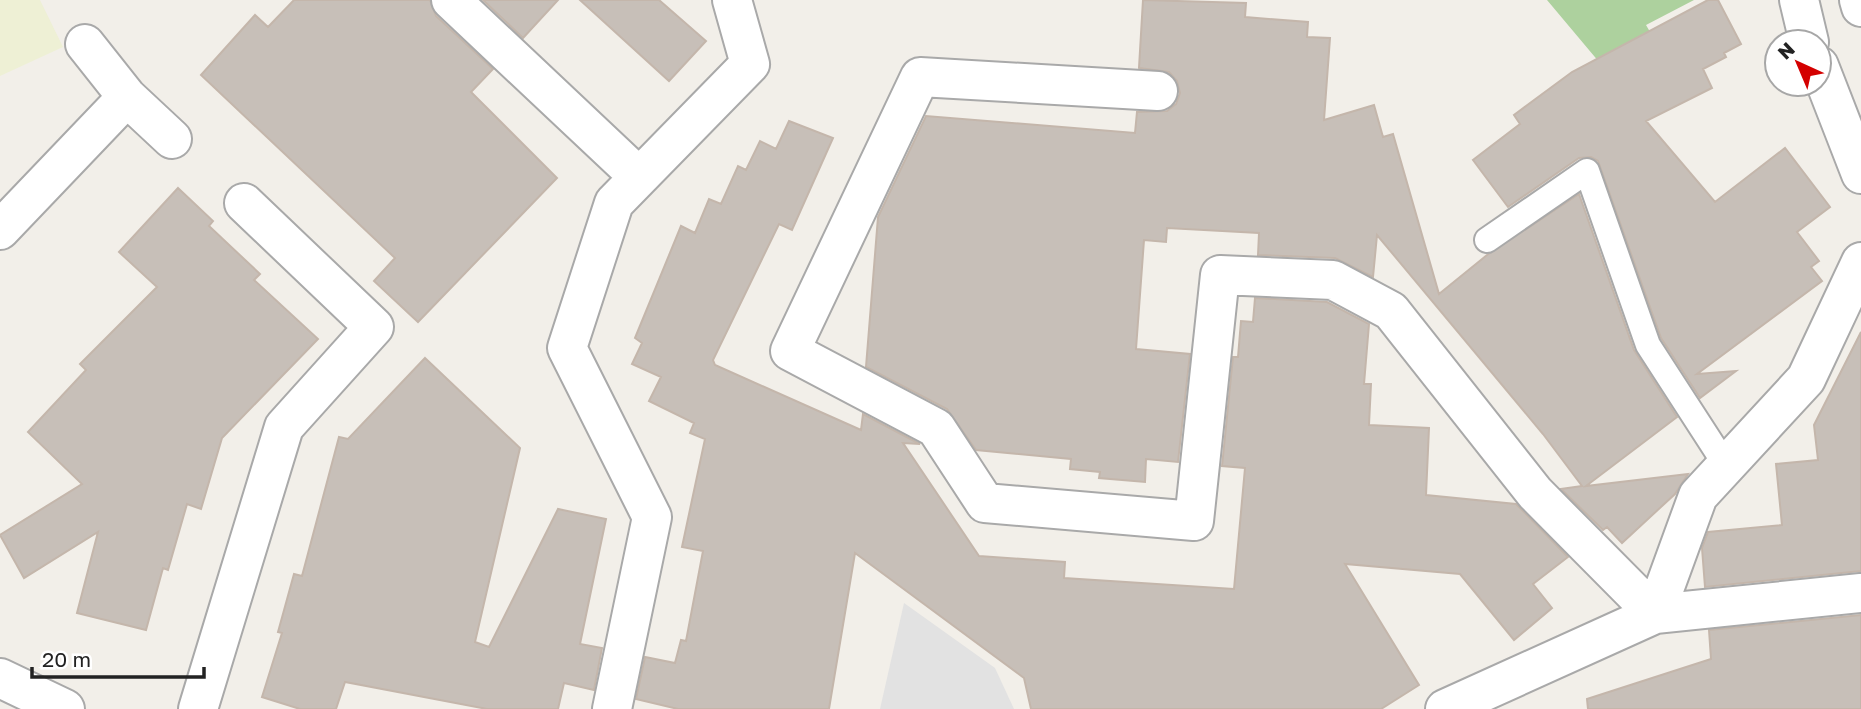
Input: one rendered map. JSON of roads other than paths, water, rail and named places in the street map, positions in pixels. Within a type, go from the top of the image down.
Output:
[{"type":"street","points":[[451,0],[639,177]]},
{"type":"street","points":[[612,709],[652,517],[567,348],[614,203],[750,64],[732,0]]},
{"type":"street","points":[[1799,0],[1806,28]]},
{"type":"street","points":[[1859,0],[1861,7]]},
{"type":"street","points":[[85,44],[127,97],[172,139]]},
{"type":"street","points":[[1158,91],[920,77],[790,351],[936,428],[985,503],[1194,521],[1220,275],[1333,280],[1391,310],[1535,493],[1655,614]]},
{"type":"street","points":[[0,230],[127,97]]},
{"type":"street","points":[[1831,98],[1861,174]]},
{"type":"street","points":[[198,709],[284,427],[374,327],[244,203]]},
{"type":"street","points":[[1655,614],[1698,496],[1806,379],[1861,262]]},
{"type":"street","points":[[1445,709],[1655,614],[1861,593]]},
{"type":"street","points":[[0,678],[65,709]]},
{"type":"lane","points":[[1487,240],[1587,170],[1648,345],[1725,464]]}]
